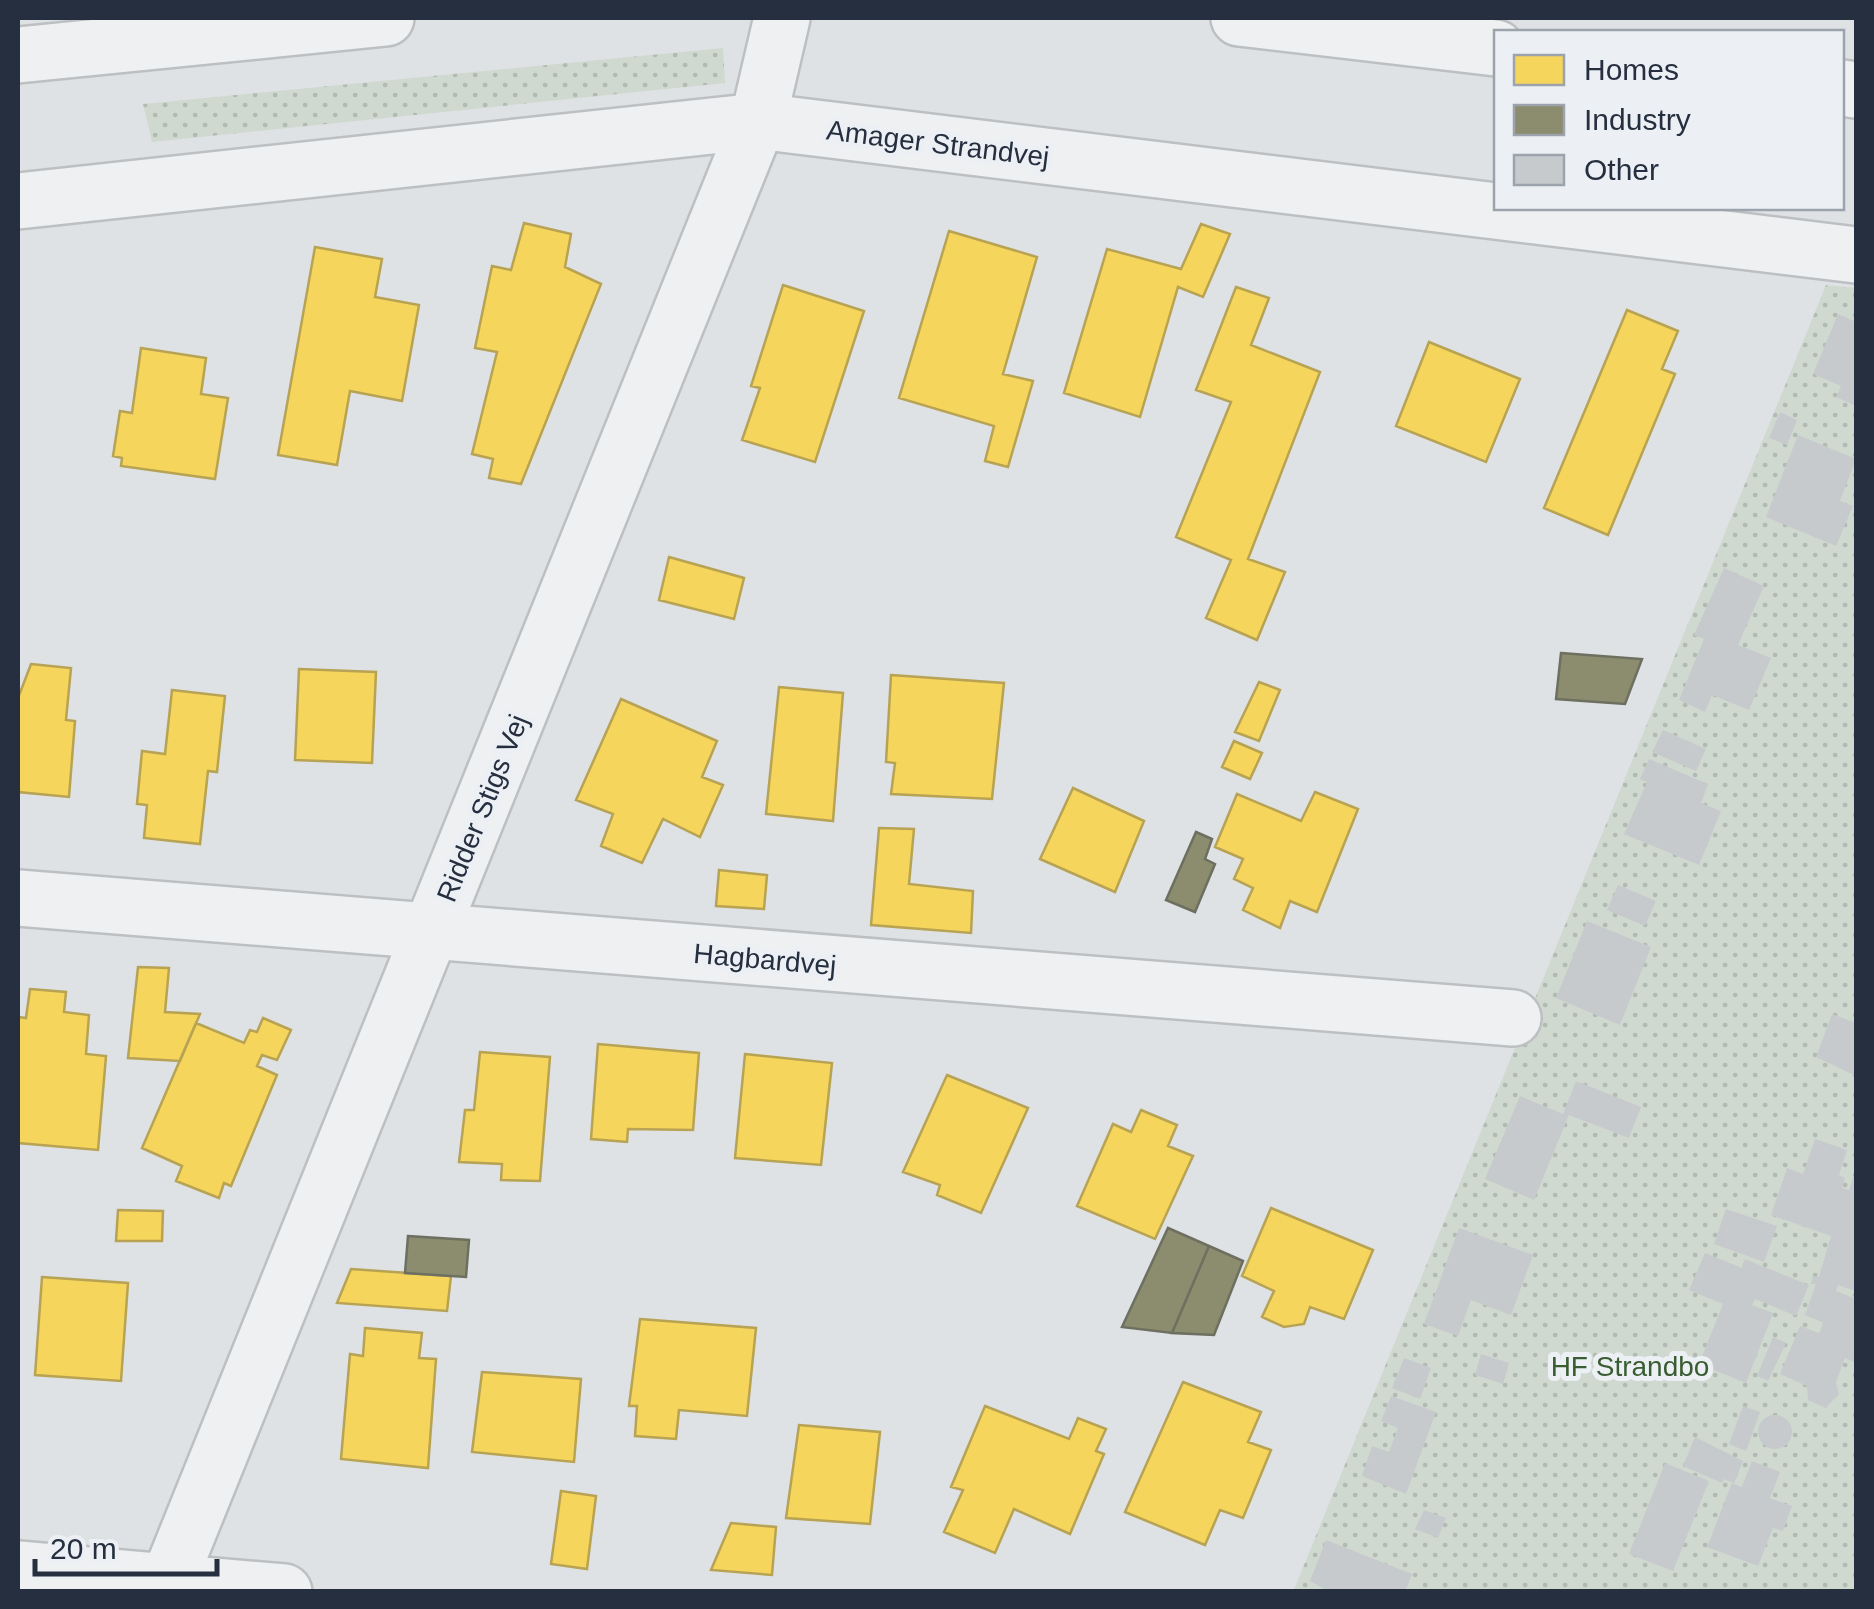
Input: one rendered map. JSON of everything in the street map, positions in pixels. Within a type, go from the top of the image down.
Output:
[{"type":"street","points":[[18,55],[386,18]]},
{"type":"street","name":"Ridder Stigs Vej","points":[[166,1586],[758,122],[782,18]]},
{"type":"street","points":[[1239,18],[1494,48]]},
{"type":"street","name":"Amager Strandvej","points":[[18,200],[758,122],[1856,254]]},
{"type":"street","name":"Hagbardvej","points":[[18,898],[1512,1018]]},
{"type":"street","points":[[18,1569],[166,1586],[284,1592]]},
{"type":"green space","points":[[723,48],[725,83],[152,142],[143,104]]},
{"type":"green space","name":"HF Strandbo","points":[[1826,285],[1856,288],[1856,1591],[1293,1592]]},
{"type":"building: Homes","points":[[524,223],[571,234],[565,267],[601,284],[521,484],[489,478],[493,459],[472,454],[497,352],[475,348],[492,266],[511,270]]},
{"type":"building: Homes","points":[[1201,224],[1230,234],[1203,297],[1178,287],[1140,417],[1064,393],[1107,249],[1181,269]]},
{"type":"building: Homes","points":[[949,231],[1037,257],[1003,374],[1033,381],[1008,467],[985,461],[994,426],[899,398]]},
{"type":"building: Homes","points":[[315,247],[382,259],[375,297],[419,305],[402,401],[350,391],[337,465],[278,455]]},
{"type":"building: Homes","points":[[783,285],[864,311],[815,462],[742,440],[760,388],[751,386]]},
{"type":"building: Homes","points":[[1236,287],[1269,298],[1251,345],[1320,372],[1248,559],[1285,572],[1257,640],[1206,618],[1231,560],[1176,537],[1231,402],[1196,390]]},
{"type":"building: Homes","points":[[1627,310],[1678,331],[1662,369],[1675,374],[1608,535],[1544,508]]},
{"type":"building: Homes","points":[[1429,342],[1520,379],[1486,462],[1396,426]]},
{"type":"building: Homes","points":[[141,348],[206,358],[201,394],[228,398],[215,479],[121,466],[122,458],[113,456],[120,411],[132,413]]},
{"type":"building: Homes","points":[[669,557],[744,578],[734,619],[659,600]]},
{"type":"building: Homes","points":[[31,664],[71,668],[66,720],[75,721],[69,797],[18,792],[18,698]]},
{"type":"building: Homes","points":[[299,669],[376,672],[372,763],[295,760]]},
{"type":"building: Homes","points":[[891,675],[1004,683],[992,799],[891,794],[895,763],[886,762]]},
{"type":"building: Homes","points":[[1259,682],[1280,690],[1259,741],[1235,732]]},
{"type":"building: Homes","points":[[779,687],[843,693],[833,821],[766,814]]},
{"type":"building: Homes","points":[[172,690],[225,696],[217,772],[208,771],[200,844],[144,838],[147,805],[137,804],[142,751],[165,754]]},
{"type":"building: Homes","points":[[621,699],[717,741],[702,777],[723,785],[700,837],[663,819],[642,863],[601,846],[613,814],[576,800]]},
{"type":"building: Homes","points":[[1234,741],[1262,753],[1250,779],[1222,767]]},
{"type":"building: Homes","points":[[1073,788],[1144,821],[1115,892],[1040,859]]},
{"type":"building: Homes","points":[[1315,792],[1358,809],[1317,912],[1290,901],[1280,928],[1243,910],[1253,888],[1234,879],[1243,859],[1215,847],[1237,794],[1301,821]]},
{"type":"building: Homes","points":[[879,828],[914,829],[909,884],[973,891],[971,933],[871,925]]},
{"type":"building: Homes","points":[[719,870],[767,875],[764,909],[716,906]]},
{"type":"building: Homes","points":[[138,967],[169,968],[165,1012],[200,1014],[180,1061],[128,1058]]},
{"type":"building: Homes","points":[[30,989],[66,992],[64,1012],[89,1015],[86,1054],[106,1056],[98,1150],[18,1143],[18,1017],[26,1018]]},
{"type":"building: Homes","points":[[263,1018],[291,1030],[277,1060],[262,1055],[257,1066],[277,1075],[231,1186],[224,1183],[219,1198],[176,1181],[182,1166],[142,1148],[196,1023],[244,1043],[250,1030],[257,1032]]},
{"type":"building: Homes","points":[[598,1044],[699,1053],[693,1130],[628,1129],[627,1142],[591,1139]]},
{"type":"building: Homes","points":[[480,1052],[550,1057],[540,1181],[501,1180],[502,1164],[459,1162],[465,1110],[474,1110]]},
{"type":"building: Homes","points":[[745,1054],[832,1063],[821,1165],[735,1158]]},
{"type":"building: Homes","points":[[947,1075],[1028,1108],[981,1213],[937,1195],[940,1185],[903,1172]]},
{"type":"building: Homes","points":[[1141,1110],[1177,1125],[1168,1146],[1193,1156],[1155,1239],[1077,1206],[1113,1124],[1131,1132]]},
{"type":"building: Homes","points":[[1271,1208],[1373,1250],[1344,1319],[1310,1307],[1304,1324],[1284,1327],[1262,1317],[1274,1291],[1242,1276]]},
{"type":"building: Homes","points":[[118,1210],[163,1211],[162,1241],[116,1241]]},
{"type":"building: Homes","points":[[351,1269],[451,1276],[447,1311],[337,1303]]},
{"type":"building: Homes","points":[[42,1277],[128,1283],[121,1381],[35,1375]]},
{"type":"building: Homes","points":[[640,1319],[756,1328],[747,1416],[679,1410],[676,1439],[635,1436],[637,1406],[629,1406]]},
{"type":"building: Homes","points":[[365,1328],[422,1333],[419,1358],[436,1359],[428,1468],[341,1459],[350,1354],[363,1356]]},
{"type":"building: Homes","points":[[482,1372],[581,1379],[574,1462],[472,1452]]},
{"type":"building: Homes","points":[[1183,1382],[1261,1412],[1248,1442],[1271,1450],[1243,1518],[1220,1510],[1205,1545],[1125,1512]]},
{"type":"building: Homes","points":[[985,1406],[1069,1439],[1078,1418],[1106,1429],[1096,1451],[1104,1454],[1070,1534],[1014,1509],[995,1553],[944,1532],[963,1490],[951,1487]]},
{"type":"building: Homes","points":[[799,1425],[880,1432],[870,1524],[786,1518]]},
{"type":"building: Homes","points":[[561,1491],[596,1496],[587,1569],[551,1564]]},
{"type":"building: Homes","points":[[731,1523],[776,1527],[772,1575],[711,1570]]},
{"type":"building: Industry","points":[[1561,653],[1642,659],[1625,704],[1556,699]]},
{"type":"building: Industry","points":[[1196,832],[1212,839],[1205,859],[1215,864],[1195,912],[1166,900]]},
{"type":"building: Industry","points":[[1168,1228],[1209,1246],[1172,1333],[1122,1327]]},
{"type":"building: Industry","points":[[408,1236],[469,1240],[466,1277],[405,1273]]},
{"type":"building: Industry","points":[[1209,1246],[1243,1261],[1214,1335],[1172,1333]]},
{"type":"building: Other","points":[[1838,314],[1856,322],[1856,406],[1836,397],[1841,386],[1813,374]]},
{"type":"building: Other","points":[[1780,412],[1797,420],[1787,445],[1769,438]]},
{"type":"building: Other","points":[[1798,435],[1856,459],[1840,501],[1853,506],[1836,546],[1766,517]]},
{"type":"building: Other","points":[[1724,568],[1764,586],[1738,645],[1771,658],[1749,710],[1712,695],[1705,712],[1679,700],[1704,639],[1694,635]]},
{"type":"building: Other","points":[[1663,730],[1706,749],[1696,771],[1652,752]]},
{"type":"building: Other","points":[[1649,759],[1708,784],[1701,803],[1721,811],[1699,865],[1624,834],[1647,782],[1640,779]]},
{"type":"building: Other","points":[[1618,885],[1656,901],[1645,926],[1607,910]]},
{"type":"building: Other","points":[[1587,921],[1651,947],[1620,1025],[1556,998]]},
{"type":"building: Other","points":[[1832,1014],[1856,1023],[1856,1076],[1816,1057]]},
{"type":"building: Other","points":[[1576,1081],[1641,1107],[1629,1138],[1569,1115],[1534,1200],[1485,1179],[1520,1096],[1563,1114]]},
{"type":"building: Other","points":[[1815,1139],[1847,1150],[1839,1175],[1845,1178],[1842,1188],[1849,1190],[1856,1170],[1856,1291],[1838,1285],[1836,1291],[1856,1299],[1856,1363],[1845,1358],[1836,1382],[1839,1394],[1826,1408],[1808,1400],[1807,1386],[1780,1374],[1800,1326],[1819,1333],[1824,1323],[1805,1315],[1816,1284],[1811,1284],[1813,1276],[1819,1277],[1831,1236],[1771,1215],[1787,1168],[1803,1174]]},
{"type":"building: Other","points":[[1726,1209],[1777,1226],[1764,1262],[1714,1244]]},
{"type":"building: Other","points":[[1459,1228],[1533,1255],[1511,1315],[1471,1300],[1458,1336],[1424,1324]]},
{"type":"building: Other","points":[[1705,1253],[1742,1268],[1745,1259],[1809,1285],[1796,1316],[1755,1299],[1752,1305],[1773,1313],[1746,1383],[1699,1364],[1723,1304],[1689,1290]]},
{"type":"building: Other","points":[[1773,1337],[1786,1343],[1768,1381],[1757,1376]]},
{"type":"building: Other","points":[[1481,1354],[1509,1363],[1503,1384],[1475,1375]]},
{"type":"building: Other","points":[[1404,1358],[1431,1368],[1420,1399],[1392,1388]]},
{"type":"building: Other","points":[[1391,1396],[1436,1412],[1406,1494],[1362,1476],[1372,1446],[1389,1452],[1398,1428],[1381,1421]]},
{"type":"building: Other","points":[[1743,1406],[1760,1412],[1746,1451],[1729,1444]]},
{"type":"building: Other","points":[[1775,1415],[1787,1420],[1792,1432],[1787,1444],[1775,1449],[1763,1444],[1758,1432],[1763,1420]]},
{"type":"building: Other","points":[[1695,1437],[1743,1461],[1734,1483],[1724,1479],[1722,1483],[1683,1466]]},
{"type":"building: Other","points":[[1752,1461],[1780,1472],[1770,1498],[1792,1506],[1783,1531],[1773,1528],[1758,1566],[1707,1547],[1732,1483],[1742,1487]]},
{"type":"building: Other","points":[[1665,1463],[1709,1481],[1673,1571],[1629,1554]]},
{"type":"building: Other","points":[[1424,1510],[1446,1518],[1438,1538],[1415,1529]]},
{"type":"building: Other","points":[[1326,1540],[1412,1574],[1405,1592],[1330,1592],[1310,1581]]}]
